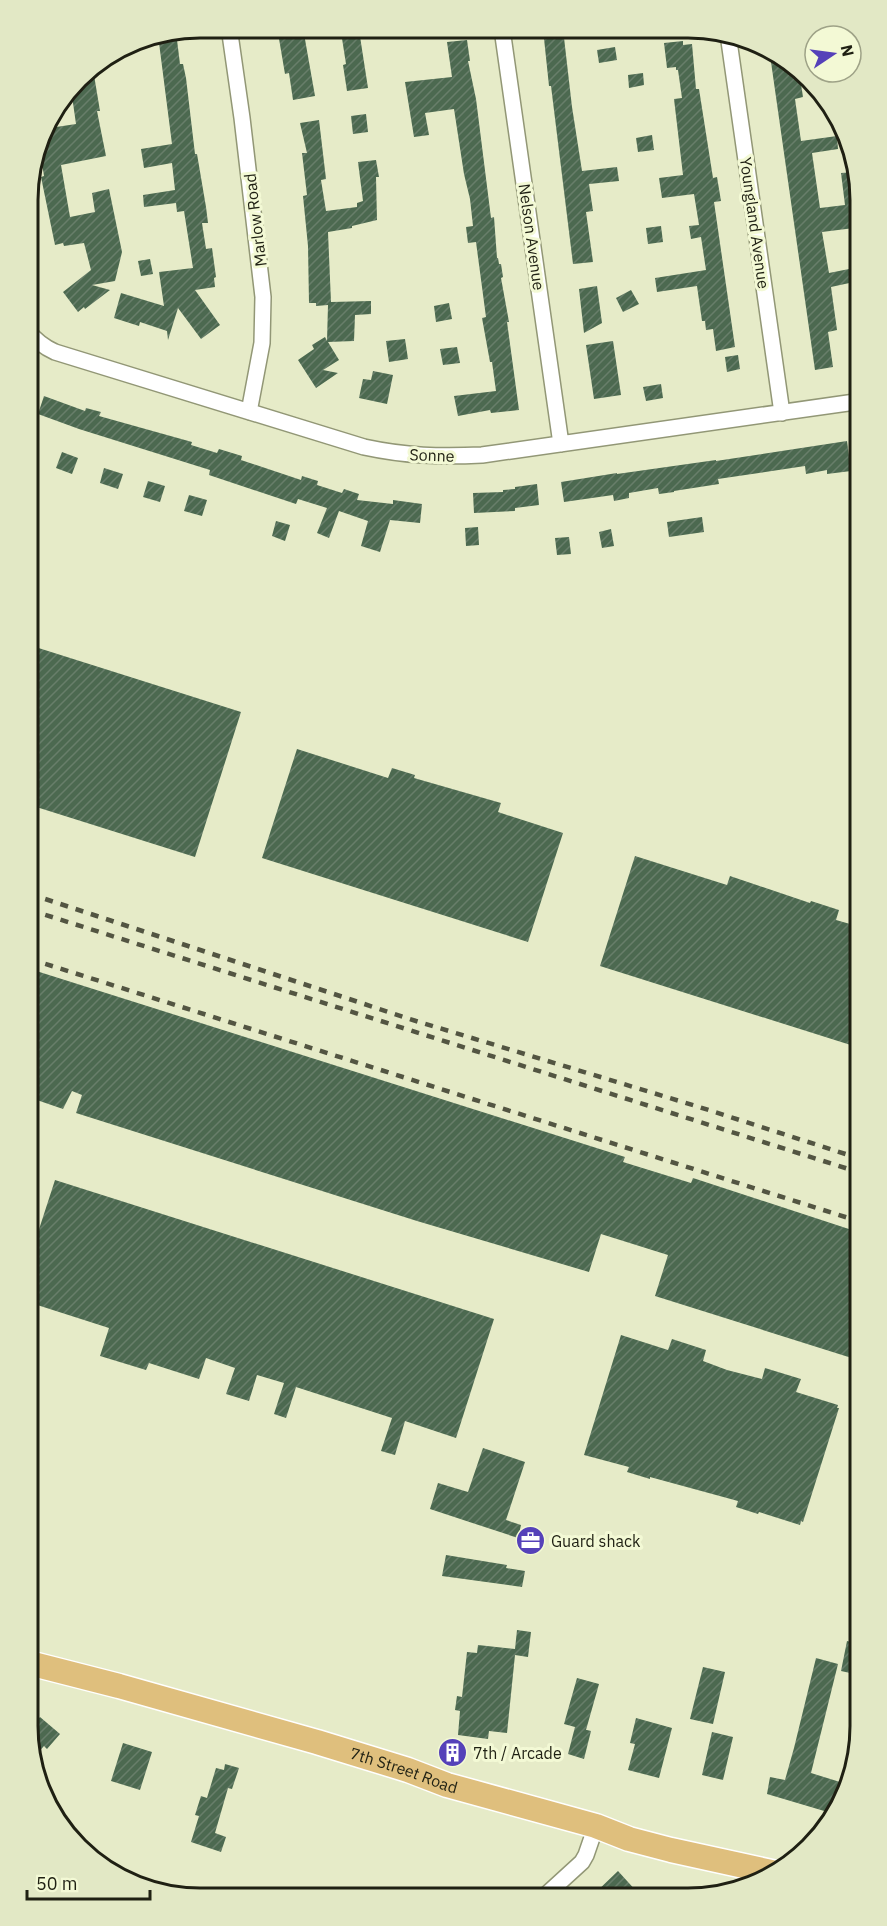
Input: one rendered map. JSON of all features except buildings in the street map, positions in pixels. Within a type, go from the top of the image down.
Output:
[{"type":"main road","name":"7th Street Road","points":[[38,1665],[317,1742],[408,1770],[447,1785],[596,1826],[629,1839],[671,1851],[762,1870]]},
{"type":"street","name":"Marlow Road","points":[[231,38],[263,297],[262,343],[249,412]]},
{"type":"street","name":"Nelson Avenue","points":[[503,38],[561,444]]},
{"type":"street","name":"Youngland Avenue","points":[[729,44],[782,413]]},
{"type":"street","name":"Sonne","points":[[38,341],[55,352],[364,447],[397,454],[428,457],[482,456],[850,403]]},
{"type":"street","points":[[554,1888],[582,1862],[596,1826]]},
{"type":"railway","points":[[38,897],[416,1021],[849,1155]]},
{"type":"railway","points":[[38,913],[849,1169]]},
{"type":"railway","points":[[38,962],[849,1218]]},
{"type":"place","name":"Guard shack","points":[[530,1541]]},
{"type":"place","name":"7th / Arcade","points":[[452,1753]]}]
